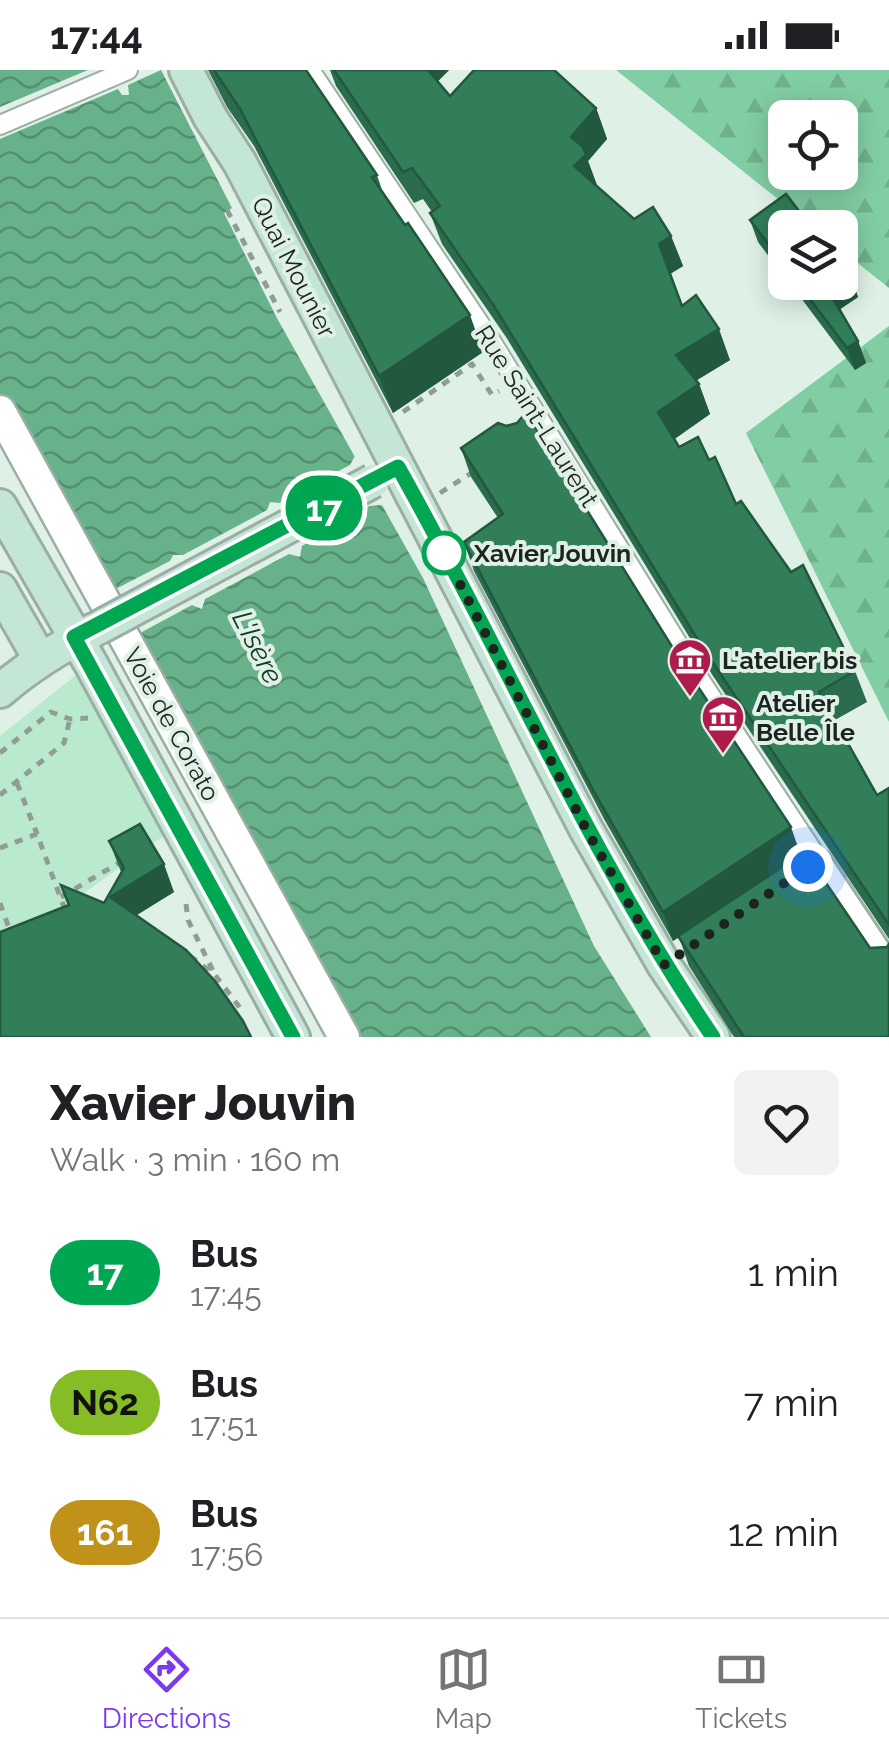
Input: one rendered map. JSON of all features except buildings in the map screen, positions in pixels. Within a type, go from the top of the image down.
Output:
[{"type":"main road","name":"Quai Mounier","points":[[186,70],[210,117],[240,162],[386,474],[586,829],[676,956],[713,1037]]},
{"type":"main road","points":[[0,691],[40,659],[86,632],[386,474]]},
{"type":"main road","points":[[0,506],[86,632],[293,1037]]},
{"type":"main road","points":[[0,589],[40,659]]},
{"type":"street","points":[[0,125],[128,70]]},
{"type":"street","name":"Rue Saint-Laurent","points":[[310,70],[488,336],[702,683],[889,966]]},
{"type":"street","name":"Voie de Corato","points":[[0,411],[344,1037]]},
{"type":"street","points":[[763,897],[820,862]]},
{"type":"path","points":[[227,210],[280,312]]},
{"type":"path","points":[[391,421],[472,364],[492,395]]},
{"type":"path","points":[[429,496],[440,494],[486,464]]},
{"type":"path","points":[[0,753],[51,712],[70,720],[94,718]]},
{"type":"path","points":[[0,795],[64,743],[70,720]]},
{"type":"path","points":[[17,783],[66,910]]},
{"type":"path","points":[[0,848],[37,834]]},
{"type":"path","points":[[61,897],[128,858]]},
{"type":"path","points":[[0,903],[14,942]]},
{"type":"path","points":[[0,935],[10,931]]},
{"type":"path","points":[[189,956],[215,975],[254,1026]]},
{"type":"shaded area","points":[[76,675],[165,835],[73,901],[71,936],[0,963],[0,736]]},
{"type":"green space","points":[[616,70],[889,70],[889,288],[858,263],[858,210],[792,210]]},
{"type":"green space","points":[[889,326],[889,722],[746,433]]},
{"type":"water","name":"L'Isère","points":[[0,70],[161,70],[232,208],[224,213],[278,320],[423,578],[594,946],[651,1037],[357,1037],[0,394]]},
{"type":"pier","points":[[88,70],[161,70],[128,85],[129,95],[122,95],[118,89],[0,139],[0,107]]},
{"type":"pier","points":[[353,444],[388,509],[369,506],[302,546],[300,557],[289,554],[205,599],[202,609],[192,605],[129,639],[104,595],[170,561],[173,555],[183,555],[267,510],[270,502],[279,503],[350,465],[356,454]]},
{"type":"bus line","name":"17","points":[[293,1037],[74,637],[98,628],[398,467],[586,829],[664,965],[713,1037]]},
{"type":"place","name":"Xavier Jouvin","points":[[444,553]]},
{"type":"place","name":"L'atelier bis","points":[[690,698]]},
{"type":"place","name":"Atelier Belle Île","points":[[723,755]]},
{"type":"route","points":[[444,553],[586,829],[664,965],[808,867]]}]
